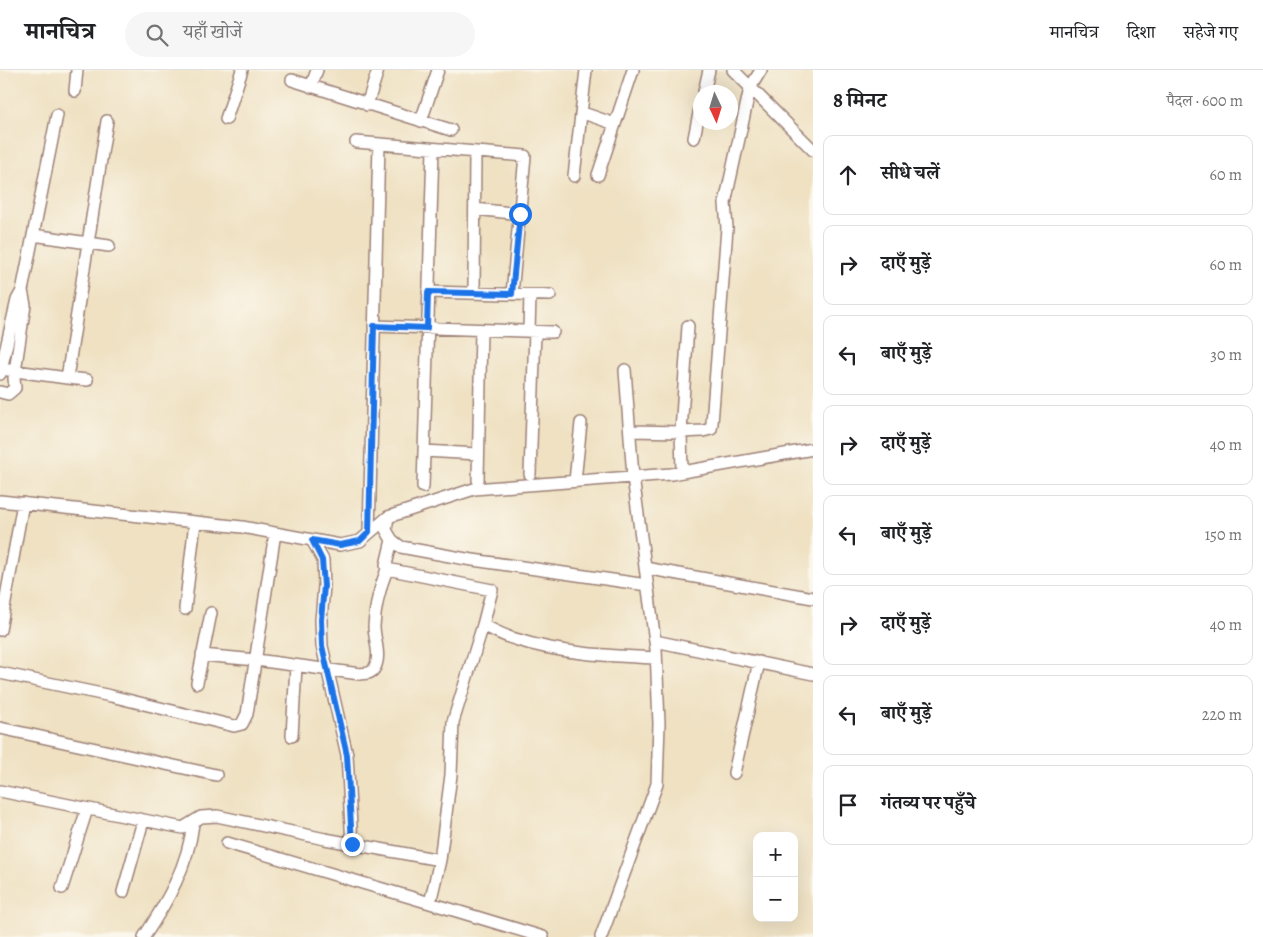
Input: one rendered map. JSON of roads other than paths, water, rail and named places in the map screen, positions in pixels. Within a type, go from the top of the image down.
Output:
[{"type":"street","points":[[75,91],[76,70]]},
{"type":"street","points":[[226,118],[242,70]]},
{"type":"street","points":[[311,87],[317,70]]},
{"type":"street","points":[[367,105],[378,70]]},
{"type":"street","points":[[421,121],[438,70]]},
{"type":"street","points":[[574,176],[583,113],[586,70]]},
{"type":"street","points":[[598,175],[633,70]]},
{"type":"street","points":[[705,85],[708,70]]},
{"type":"street","points":[[733,70],[813,150]]},
{"type":"street","points":[[630,431],[681,432],[711,429],[727,228],[725,203],[750,88],[761,70]]},
{"type":"street","points":[[292,80],[451,130]]},
{"type":"street","points":[[583,113],[615,124]]},
{"type":"street","points":[[57,115],[22,291],[17,300],[0,373],[87,380]]},
{"type":"street","points":[[68,378],[107,121]]},
{"type":"street","points":[[694,138],[696,130]]},
{"type":"street","points":[[356,142],[525,156],[512,294]]},
{"type":"street","points":[[369,532],[379,144]]},
{"type":"street","points":[[423,487],[433,149]]},
{"type":"street","points":[[474,293],[475,152]]},
{"type":"street","points":[[475,209],[520,214]]},
{"type":"street","points":[[33,235],[109,246]]},
{"type":"street","points":[[1,394],[8,394],[14,391],[16,385],[15,375],[26,305],[22,291]]},
{"type":"street","points":[[428,292],[550,295]]},
{"type":"street","points":[[530,294],[532,332],[530,474]]},
{"type":"street","points":[[374,326],[553,332]]},
{"type":"street","points":[[682,472],[681,432],[688,326]]},
{"type":"street","points":[[478,480],[482,330]]},
{"type":"street","points":[[601,937],[657,784],[659,724],[655,641],[633,477],[625,370]]},
{"type":"street","points":[[575,482],[581,423]]},
{"type":"street","points":[[0,501],[242,527],[340,545],[360,541],[388,517],[474,489],[682,472],[813,449]]},
{"type":"street","points":[[424,451],[478,454]]},
{"type":"street","points":[[0,630],[3,597],[23,503]]},
{"type":"street","points":[[388,517],[386,530],[392,540],[401,547],[439,555],[647,585]]},
{"type":"street","points":[[185,609],[195,522]]},
{"type":"street","points":[[0,673],[112,696],[234,726],[242,724],[247,714],[275,533]]},
{"type":"street","points":[[312,540],[322,560],[324,586],[321,620],[322,646],[347,755],[352,844]]},
{"type":"street","points":[[202,655],[360,674],[369,673],[374,670],[378,650],[374,626],[376,611],[392,540]]},
{"type":"street","points":[[645,568],[813,598]]},
{"type":"street","points":[[387,569],[492,590],[453,722],[451,775],[440,860],[430,903]]},
{"type":"street","points":[[197,683],[211,613]]},
{"type":"street","points":[[483,625],[514,639],[560,650],[604,656],[656,658]]},
{"type":"street","points":[[655,641],[813,674]]},
{"type":"street","points":[[734,773],[759,662]]},
{"type":"street","points":[[292,736],[296,666]]},
{"type":"street","points":[[0,728],[216,775]]},
{"type":"street","points":[[0,791],[183,828],[193,824],[201,817],[217,816],[238,822],[440,860]]},
{"type":"street","points":[[62,888],[87,809]]},
{"type":"street","points":[[123,892],[143,821]]},
{"type":"street","points":[[144,937],[161,912],[176,882],[191,840],[193,824]]},
{"type":"street","points":[[227,843],[543,937]]}]
